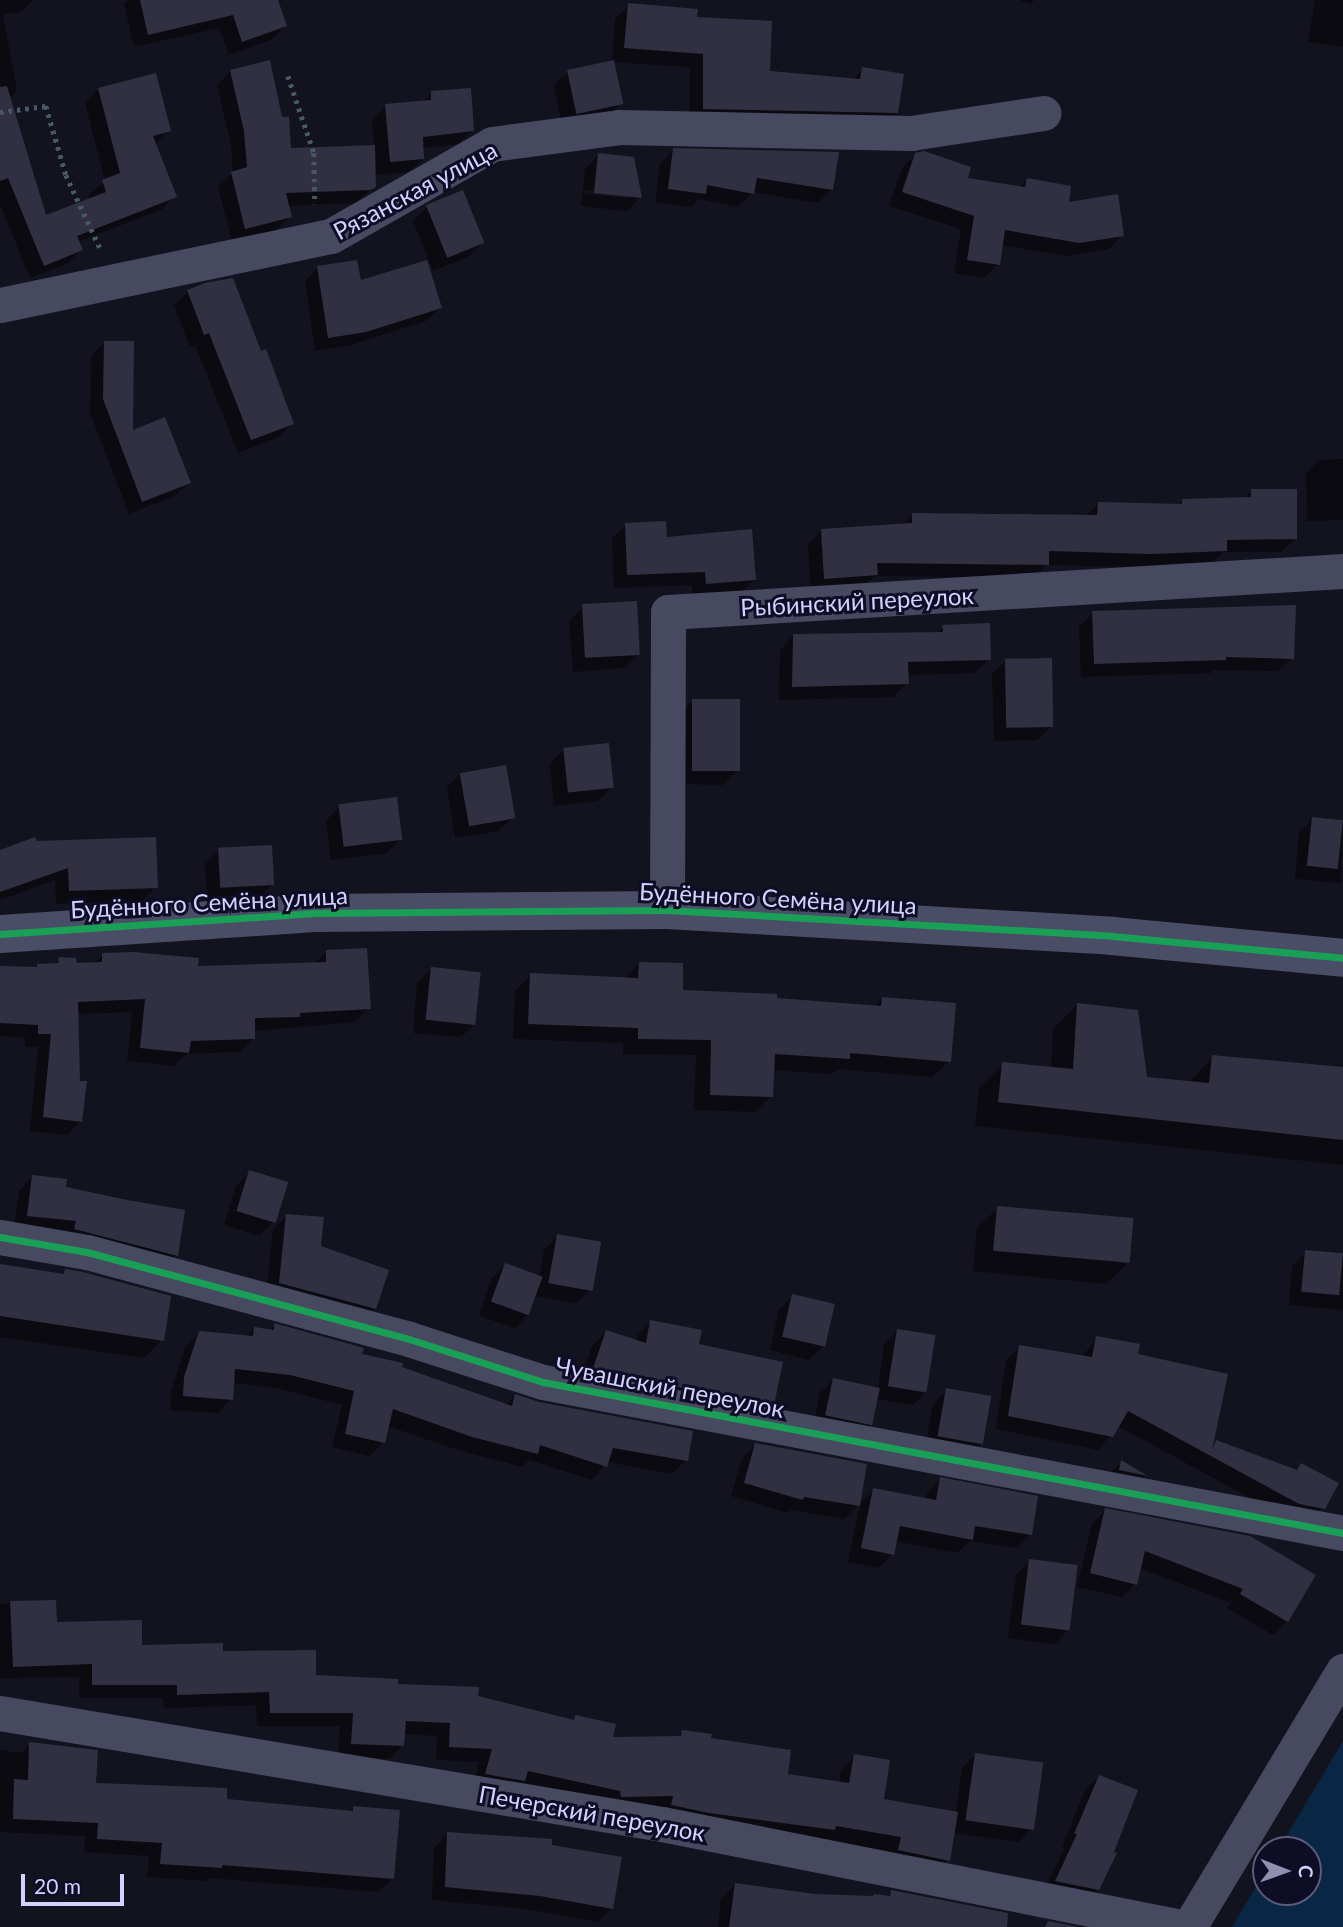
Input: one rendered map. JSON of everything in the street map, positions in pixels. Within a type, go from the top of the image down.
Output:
[{"type":"street","name":"Рязанская улица","points":[[0,305],[331,236],[492,144],[619,127],[911,133],[1044,114]]},
{"type":"street","name":"Рыбинский переулок","points":[[667,910],[668,612],[1343,571]]},
{"type":"street","name":"Будённого Семёна улица","points":[[0,934],[318,913],[667,910],[1111,936],[1343,958]]},
{"type":"street","name":"Чувашский переулок","points":[[0,1237],[87,1252],[409,1339],[543,1382],[1343,1533]]},
{"type":"street","points":[[1188,1927],[1343,1671]]},
{"type":"street","name":"Печерский переулок","points":[[0,1713],[662,1824],[1181,1927]]},
{"type":"path","points":[[288,76],[314,153],[317,239]]},
{"type":"path","points":[[0,112],[46,106],[66,175],[115,281]]},
{"type":"water","points":[[1343,1741],[1343,1927],[1232,1927],[1252,1893],[1252,1906],[1322,1906],[1322,1836],[1286,1836]]},
{"type":"building","points":[[140,0],[278,0],[287,26],[242,42],[233,15],[148,35]]},
{"type":"building","points":[[628,3],[698,9],[697,17],[772,21],[770,71],[860,79],[862,67],[904,74],[898,113],[703,109],[703,54],[624,48]]},
{"type":"building","points":[[270,60],[282,117],[289,117],[291,148],[375,145],[376,187],[371,190],[286,193],[292,217],[245,229],[231,172],[247,167],[244,131],[230,70]]},
{"type":"building","points":[[614,60],[623,104],[576,114],[567,70]]},
{"type":"building","points":[[156,73],[171,131],[153,136],[177,197],[77,236],[83,250],[44,266],[8,178],[0,181],[0,87],[7,86],[46,215],[106,192],[102,180],[120,173],[98,88]]},
{"type":"building","points":[[471,88],[474,131],[423,137],[424,159],[390,162],[385,104],[431,100],[431,91]]},
{"type":"building","points":[[673,148],[839,152],[833,190],[757,178],[754,194],[707,185],[706,194],[668,189]]},
{"type":"building","points":[[924,151],[971,167],[968,178],[1025,187],[1027,178],[1071,186],[1069,202],[1118,194],[1124,236],[1079,243],[1005,230],[1000,265],[967,260],[974,216],[902,192],[915,153]]},
{"type":"building","points":[[598,153],[634,157],[642,198],[594,193]]},
{"type":"building","points":[[463,190],[484,243],[447,258],[426,205]]},
{"type":"building","points":[[357,260],[361,280],[427,260],[442,308],[366,332],[328,338],[317,266]]},
{"type":"building","points":[[233,278],[261,351],[266,349],[294,424],[251,440],[209,333],[204,335],[187,290],[205,283]]},
{"type":"building","points":[[104,341],[134,341],[133,430],[165,417],[191,483],[142,502],[103,399]]},
{"type":"building","points":[[1251,489],[1297,489],[1297,539],[1227,540],[1227,551],[1151,554],[1049,551],[1049,565],[877,563],[878,575],[824,579],[821,529],[912,523],[912,513],[1097,515],[1098,502],[1182,504],[1182,499],[1251,497]]},
{"type":"building","points":[[666,521],[667,537],[752,529],[756,580],[706,584],[705,572],[627,575],[625,523]]},
{"type":"building","points":[[637,601],[640,655],[585,658],[582,604]]},
{"type":"building","points":[[1296,605],[1294,659],[1226,657],[1226,660],[1094,664],[1092,611]]},
{"type":"building","points":[[990,623],[991,660],[908,662],[909,684],[792,687],[793,634],[943,632],[942,625]]},
{"type":"building","points":[[1052,658],[1053,727],[1006,728],[1005,659]]},
{"type":"building","points":[[692,699],[740,699],[740,771],[692,771]]},
{"type":"building","points":[[609,743],[614,788],[568,793],[563,748]]},
{"type":"building","points":[[506,765],[515,818],[469,826],[460,773]]},
{"type":"building","points":[[397,797],[402,840],[344,847],[338,804]]},
{"type":"building","points":[[1312,817],[1343,820],[1338,869],[1307,866]]},
{"type":"building","points":[[35,837],[37,841],[156,837],[158,888],[69,891],[68,868],[0,892],[0,850]]},
{"type":"building","points":[[272,845],[274,885],[220,888],[218,848]]},
{"type":"building","points":[[367,948],[371,1009],[300,1013],[300,1017],[255,1018],[255,1039],[191,1041],[189,1053],[140,1048],[145,999],[78,1002],[80,1081],[87,1081],[82,1122],[43,1117],[51,1034],[38,1034],[38,1025],[0,1023],[0,966],[37,967],[37,964],[58,963],[59,957],[76,958],[77,963],[102,962],[102,953],[133,952],[199,958],[198,966],[326,962],[326,950]]},
{"type":"building","points":[[639,962],[683,963],[683,990],[777,994],[777,998],[881,1006],[882,997],[956,1003],[951,1062],[850,1053],[850,1059],[775,1054],[773,1097],[710,1095],[711,1040],[638,1039],[638,1028],[528,1024],[530,973],[638,978]]},
{"type":"building","points":[[431,967],[481,972],[475,1025],[425,1020]]},
{"type":"building","points":[[1077,1003],[1138,1010],[1147,1077],[1209,1083],[1212,1055],[1343,1067],[1343,1140],[998,1102],[1002,1062],[1073,1069]]},
{"type":"building","points":[[249,1170],[288,1182],[276,1223],[236,1211]]},
{"type":"building","points":[[32,1175],[67,1179],[66,1187],[185,1210],[178,1256],[74,1229],[76,1221],[27,1216]]},
{"type":"building","points":[[997,1206],[1133,1218],[1130,1263],[993,1251]]},
{"type":"building","points":[[286,1214],[324,1217],[321,1246],[389,1270],[376,1309],[279,1283]]},
{"type":"building","points":[[557,1234],[601,1242],[593,1291],[548,1283]]},
{"type":"building","points":[[1305,1250],[1343,1253],[1339,1295],[1301,1292]]},
{"type":"building","points":[[505,1263],[543,1277],[529,1315],[491,1302]]},
{"type":"building","points":[[0,1264],[64,1274],[65,1269],[83,1272],[171,1296],[164,1341],[0,1316]]},
{"type":"building","points":[[792,1294],[835,1304],[825,1347],[782,1337]]},
{"type":"building","points":[[650,1320],[702,1330],[699,1344],[783,1362],[774,1405],[592,1371],[606,1330],[646,1343]]},
{"type":"building","points":[[274,1323],[364,1348],[362,1354],[403,1363],[402,1367],[512,1406],[515,1394],[539,1402],[693,1431],[688,1461],[613,1448],[607,1467],[540,1445],[538,1454],[472,1437],[393,1409],[385,1443],[345,1434],[354,1391],[290,1375],[235,1369],[233,1400],[183,1396],[184,1377],[199,1331],[253,1336],[254,1327],[274,1330]]},
{"type":"building","points":[[897,1329],[936,1335],[926,1392],[888,1386]]},
{"type":"building","points":[[1096,1336],[1140,1344],[1138,1354],[1228,1374],[1212,1450],[1216,1440],[1297,1470],[1301,1463],[1339,1483],[1325,1509],[1299,1504],[1128,1411],[1113,1437],[1008,1416],[1019,1345],[1092,1357]]},
{"type":"building","points":[[833,1378],[880,1388],[872,1425],[825,1415]]},
{"type":"building","points":[[946,1388],[991,1396],[983,1444],[937,1436]]},
{"type":"building","points":[[755,1443],[867,1464],[860,1506],[804,1497],[803,1500],[744,1483]]},
{"type":"building","points":[[1121,1460],[1148,1476],[1119,1470]]},
{"type":"building","points":[[940,1477],[1038,1496],[1032,1535],[975,1526],[973,1540],[900,1526],[894,1555],[861,1548],[873,1488],[936,1500]]},
{"type":"building","points":[[1105,1508],[1250,1536],[1316,1575],[1288,1622],[1240,1594],[1243,1589],[1145,1551],[1137,1585],[1090,1573]]},
{"type":"building","points":[[1029,1559],[1078,1565],[1070,1630],[1021,1625]]},
{"type":"building","points":[[56,1600],[57,1622],[142,1620],[142,1645],[223,1643],[223,1651],[316,1650],[316,1675],[398,1679],[398,1684],[479,1687],[478,1696],[574,1720],[575,1715],[616,1724],[613,1737],[681,1736],[682,1730],[712,1734],[711,1738],[791,1750],[788,1774],[849,1783],[854,1754],[890,1760],[884,1799],[958,1812],[950,1861],[898,1850],[901,1837],[836,1826],[835,1830],[709,1813],[671,1805],[673,1796],[621,1797],[620,1791],[528,1771],[525,1781],[485,1774],[492,1749],[449,1747],[450,1723],[406,1721],[404,1746],[351,1744],[353,1713],[270,1713],[269,1692],[177,1695],[177,1685],[92,1685],[92,1664],[13,1667],[10,1601]]},
{"type":"building","points":[[29,1742],[98,1750],[96,1783],[227,1788],[227,1799],[353,1811],[353,1806],[400,1810],[394,1879],[222,1865],[222,1868],[160,1864],[162,1843],[97,1839],[98,1823],[13,1819],[14,1779],[28,1780]]},
{"type":"building","points":[[975,1753],[1043,1763],[1034,1830],[966,1820]]},
{"type":"building","points":[[1099,1775],[1138,1790],[1114,1852],[1117,1853],[1099,1890],[1055,1881],[1077,1834],[1074,1834]]},
{"type":"building","points":[[447,1832],[552,1839],[552,1845],[622,1857],[613,1909],[540,1896],[445,1887]]},
{"type":"building","points":[[735,1883],[815,1894],[890,1896],[891,1890],[1008,1913],[1007,1927],[729,1927]]},
{"type":"building","points":[[1048,1921],[1078,1927],[1045,1927]]},
{"type":"cycle path","points":[[0,934],[318,913],[667,910],[1112,936],[1343,958]]},
{"type":"cycle path","points":[[0,1237],[87,1252],[409,1339],[543,1382],[1343,1533]]}]
